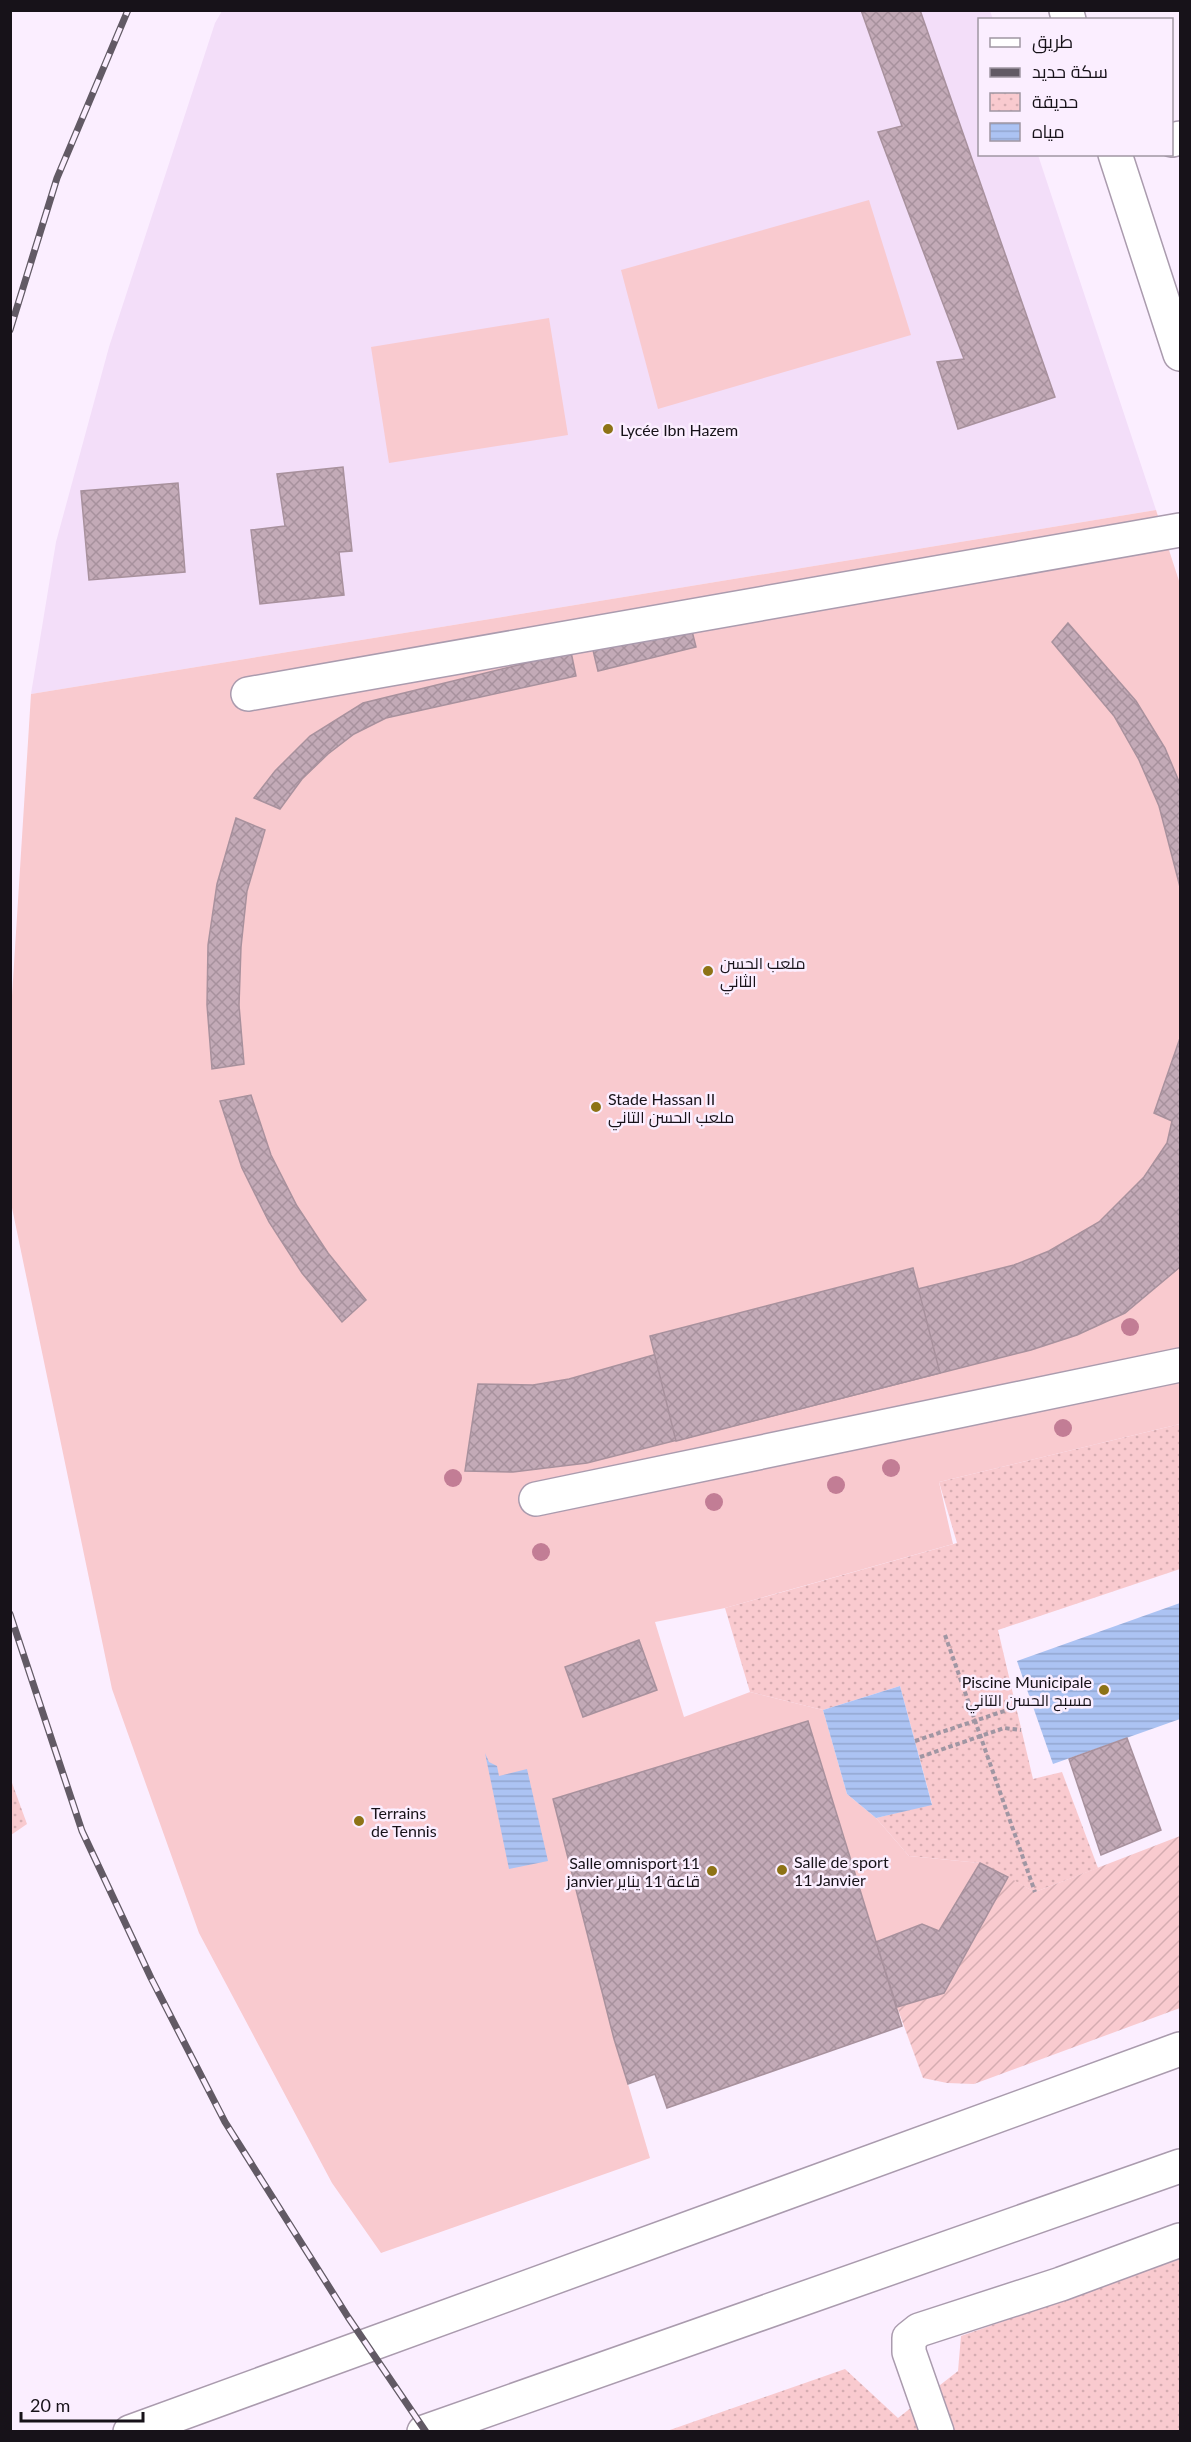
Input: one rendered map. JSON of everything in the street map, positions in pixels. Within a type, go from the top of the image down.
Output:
[{"type":"street","points":[[1116,156],[1180,354]]},
{"type":"street","points":[[248,694],[1180,530]]},
{"type":"street","points":[[536,1499],[1180,1365]]},
{"type":"street","points":[[130,2432],[1180,2049]]},
{"type":"street","points":[[424,2432],[1180,2166]]},
{"type":"street","points":[[937,2432],[909,2352],[909,2338],[919,2330],[1061,2284],[1180,2240]]},
{"type":"path","points":[[945,1635],[973,1721],[1035,1892]]},
{"type":"path","points":[[915,1741],[1016,1707]]},
{"type":"path","points":[[920,1757],[1004,1728],[1021,1730]]},
{"type":"shaded area","name":"Lycée Ibn Hazem","points":[[222,11],[990,11],[993,18],[978,18],[978,156],[1038,156],[1156,510],[31,694],[56,542],[109,347],[215,23]]},
{"type":"green space","points":[[869,200],[911,335],[658,409],[621,270]]},
{"type":"green space","points":[[549,318],[568,435],[389,463],[371,347]]},
{"type":"green space","name":"Stade Hassan II ملعب الحسن التاني","points":[[1156,510],[1180,584],[1180,1424],[939,1482],[953,1544],[725,1608],[655,1622],[684,1717],[750,1692],[823,1710],[847,1794],[876,1818],[909,1856],[980,1863],[1008,1877],[944,1993],[897,2007],[902,2026],[667,2108],[655,2074],[628,2084],[650,2158],[381,2253],[332,2183],[199,1933],[112,1689],[11,1203],[11,1012],[31,694]]},
{"type":"green space","points":[[1180,1424],[1180,1569],[998,1630],[1033,1779],[1062,1772],[1098,1868],[1035,1892],[980,1863],[909,1856],[876,1818],[932,1804],[900,1686],[823,1710],[750,1692],[725,1608],[957,1543],[939,1482]]},
{"type":"green space","points":[[11,1780],[27,1824],[10,1835]]},
{"type":"green space","points":[[1180,1836],[1180,2008],[974,2084],[947,2083],[923,2078],[897,2007],[944,1993],[1008,1877],[1035,1892]]},
{"type":"green space","points":[[1180,2259],[1180,2431],[664,2432],[845,2369],[898,2418],[958,2371],[961,2336]]},
{"type":"water","name":"Piscine Municipale مسبح الحسن التاني","points":[[1180,1603],[1180,1719],[1053,1764],[1017,1661]]},
{"type":"water","points":[[900,1686],[932,1805],[876,1818],[847,1794],[823,1710]]},
{"type":"water","points":[[485,1753],[489,1762],[497,1766],[499,1776],[527,1769],[548,1861],[509,1869]]},
{"type":"building","points":[[861,10],[920,10],[1055,397],[958,429],[937,362],[964,359],[878,132],[902,126]]},
{"type":"building","points":[[343,467],[352,551],[339,552],[344,595],[260,604],[251,530],[285,526],[277,474]]},
{"type":"building","points":[[178,483],[185,572],[89,580],[81,491]]},
{"type":"building","points":[[690,623],[696,647],[598,671],[592,646]]},
{"type":"building","points":[[1068,623],[1136,701],[1165,748],[1180,784],[1180,887],[1159,806],[1139,760],[1114,716],[1052,642]]},
{"type":"building","points":[[571,652],[576,676],[386,718],[354,734],[328,754],[302,779],[280,809],[254,798],[275,771],[310,736],[363,703]]},
{"type":"building","points":[[236,818],[265,830],[247,891],[241,947],[239,1005],[244,1064],[212,1069],[207,1005],[208,945],[217,884]]},
{"type":"building","points":[[1180,1038],[1180,1267],[1125,1313],[1077,1335],[1031,1350],[587,1463],[513,1472],[465,1471],[478,1384],[533,1385],[569,1379],[657,1354],[1014,1265],[1049,1251],[1099,1222],[1144,1177],[1167,1143],[1172,1121],[1154,1113]]},
{"type":"building","points":[[251,1095],[271,1155],[297,1206],[328,1253],[366,1300],[342,1322],[302,1273],[269,1222],[242,1168],[220,1101]]},
{"type":"building","points":[[913,1268],[940,1373],[676,1441],[650,1336]]},
{"type":"building","points":[[639,1640],[657,1690],[583,1717],[565,1667]]},
{"type":"building","name":"Salle de sport 11 Janvier","points":[[808,1721],[902,2026],[667,2108],[655,2074],[628,2084],[614,2039],[553,1799]]},
{"type":"building","points":[[1127,1738],[1161,1830],[1101,1855],[1069,1759]]},
{"type":"building","points":[[980,1863],[1008,1877],[944,1993],[897,2007],[876,1942],[922,1924],[939,1931]]},
{"type":"railway","points":[[10,330],[57,178],[128,10]]},
{"type":"railway","points":[[10,1614],[82,1831],[151,1978],[225,2122],[348,2317],[426,2432]]},
{"type":"place","name":"Lycée Ibn Hazem","points":[[608,429]]},
{"type":"place","name":"ملعب الحسن الثاني","points":[[708,971]]},
{"type":"place","name":"Stade Hassan II ملعب الحسن التاني","points":[[596,1107]]},
{"type":"place","name":"Piscine Municipale مسبح الحسن التاني","points":[[1104,1690]]},
{"type":"place","name":"Terrains de Tennis","points":[[359,1821]]},
{"type":"place","name":"Salle de sport 11 Janvier","points":[[782,1870]]},
{"type":"place","name":"Salle omnisport 11 janvier قاعة 11 يناير","points":[[712,1871]]}]
